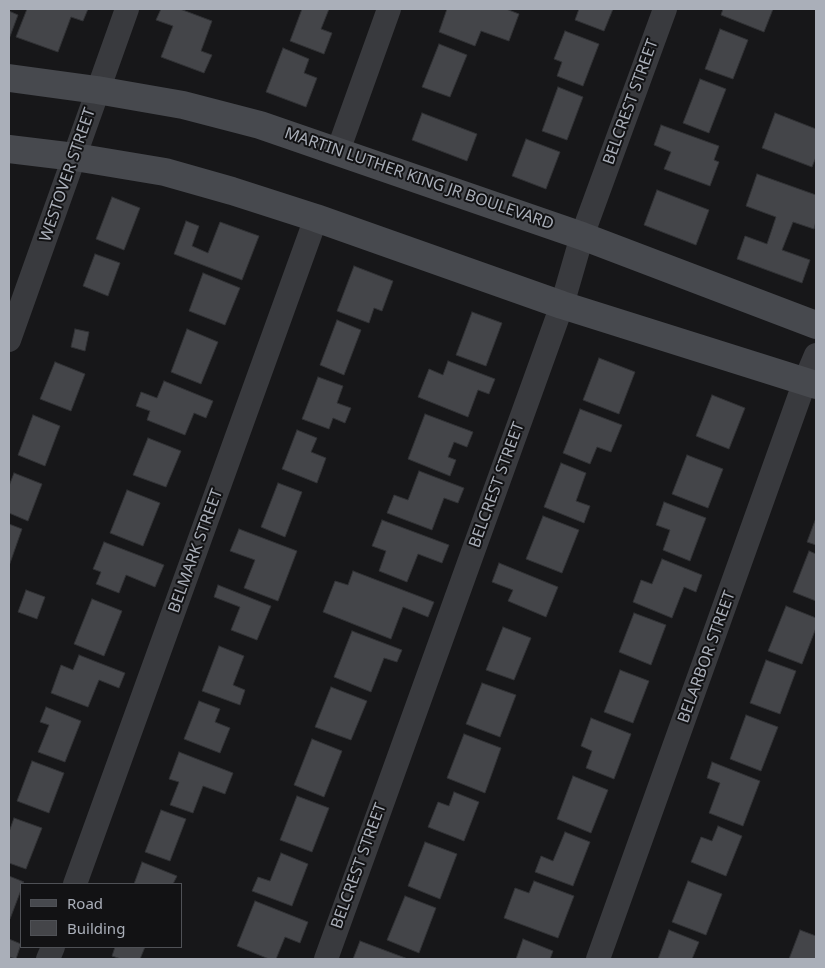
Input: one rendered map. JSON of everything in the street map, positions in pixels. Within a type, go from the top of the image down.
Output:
[{"type":"main road","name":"MARTIN LUTHER KING JR BOULEVARD","points":[[9,78],[97,90],[183,105],[260,126],[338,151],[582,236],[816,325]]},
{"type":"main road","points":[[9,149],[75,157],[165,172],[232,191],[316,218],[562,305],[811,383]]},
{"type":"street","name":"WESTOVER STREET","points":[[9,340],[127,9]]},
{"type":"street","points":[[338,151],[389,9]]},
{"type":"street","name":"BELCREST STREET","points":[[326,959],[562,305],[582,236],[664,9]]},
{"type":"street","name":"BELMARK STREET","points":[[75,883],[316,218]]},
{"type":"street","name":"BELARBOR STREET","points":[[598,959],[811,383],[816,355]]},
{"type":"building","points":[[27,9],[88,9],[83,21],[71,17],[58,52],[16,37]]},
{"type":"building","points":[[161,9],[180,9],[212,21],[201,51],[212,55],[204,73],[161,57],[173,26],[156,20]]},
{"type":"building","points":[[302,9],[329,9],[321,29],[332,33],[324,54],[290,41]]},
{"type":"building","points":[[447,9],[506,9],[519,14],[509,41],[481,31],[475,46],[439,32]]},
{"type":"building","points":[[579,9],[613,9],[604,31],[575,20]]},
{"type":"building","points":[[723,9],[773,9],[764,32],[721,15]]},
{"type":"building","points":[[9,11],[18,15],[9,39]]},
{"type":"building","points":[[720,29],[748,40],[733,79],[705,69]]},
{"type":"building","points":[[565,31],[599,44],[583,86],[557,76],[562,62],[554,59]]},
{"type":"building","points":[[439,44],[467,55],[450,97],[422,87]]},
{"type":"building","points":[[283,48],[309,59],[304,73],[317,78],[306,107],[266,92]]},
{"type":"building","points":[[700,79],[726,89],[709,133],[683,123]]},
{"type":"building","points":[[558,87],[583,97],[567,140],[542,131]]},
{"type":"building","points":[[422,113],[477,134],[467,161],[412,140]]},
{"type":"building","points":[[775,113],[816,129],[816,157],[812,167],[762,148]]},
{"type":"building","points":[[661,125],[719,146],[714,160],[719,162],[710,186],[664,169],[671,152],[654,145]]},
{"type":"building","points":[[526,139],[560,152],[546,189],[512,176]]},
{"type":"building","points":[[757,174],[816,195],[816,221],[814,229],[793,222],[782,250],[810,260],[802,283],[737,259],[745,236],[767,244],[776,217],[746,206]]},
{"type":"building","points":[[657,190],[709,210],[696,245],[644,225]]},
{"type":"building","points":[[112,197],[140,208],[124,250],[96,239]]},
{"type":"building","points":[[186,221],[199,226],[192,246],[208,253],[220,222],[259,236],[242,280],[174,254]]},
{"type":"building","points":[[95,254],[120,263],[108,296],[83,286]]},
{"type":"building","points":[[354,266],[393,281],[382,311],[374,308],[369,323],[337,311]]},
{"type":"building","points":[[203,273],[240,288],[225,325],[189,311]]},
{"type":"building","points":[[472,312],[502,323],[486,366],[456,355]]},
{"type":"building","points":[[337,320],[361,330],[344,375],[320,365]]},
{"type":"building","points":[[75,329],[89,332],[85,351],[71,347]]},
{"type":"building","points":[[187,329],[218,342],[201,384],[171,372]]},
{"type":"building","points":[[599,358],[635,372],[619,414],[583,400]]},
{"type":"building","points":[[448,361],[495,379],[489,394],[478,390],[468,417],[418,397],[429,369],[443,375]]},
{"type":"building","points":[[55,362],[85,374],[71,411],[40,399]]},
{"type":"building","points":[[318,377],[343,386],[337,403],[351,408],[345,423],[333,418],[329,429],[302,419]]},
{"type":"building","points":[[164,381],[213,401],[206,418],[194,413],[185,435],[147,420],[150,411],[136,406],[141,392],[157,398]]},
{"type":"building","points":[[712,395],[745,408],[729,449],[696,436]]},
{"type":"building","points":[[580,409],[622,425],[611,452],[597,447],[590,464],[563,453]]},
{"type":"building","points":[[425,414],[473,432],[467,447],[454,442],[448,457],[456,460],[450,476],[408,459]]},
{"type":"building","points":[[33,415],[60,426],[45,466],[18,455]]},
{"type":"building","points":[[297,430],[317,438],[311,452],[326,458],[317,483],[282,469]]},
{"type":"building","points":[[148,438],[181,451],[166,487],[133,475]]},
{"type":"building","points":[[687,455],[723,469],[708,508],[672,494]]},
{"type":"building","points":[[561,463],[586,473],[576,501],[590,506],[584,523],[544,507]]},
{"type":"building","points":[[419,471],[464,488],[458,503],[444,498],[432,530],[387,513],[394,495],[408,500]]},
{"type":"building","points":[[14,473],[42,484],[28,521],[9,513],[9,486]]},
{"type":"building","points":[[278,483],[302,492],[285,537],[261,527]]},
{"type":"building","points":[[127,490],[160,503],[143,546],[110,533]]},
{"type":"building","points":[[664,502],[706,518],[690,561],[663,550],[670,530],[656,525]]},
{"type":"building","points":[[543,516],[579,530],[562,573],[526,559]]},
{"type":"building","points":[[816,518],[816,545],[807,542]]},
{"type":"building","points":[[382,520],[449,545],[442,563],[418,554],[407,582],[379,571],[386,551],[372,546]]},
{"type":"building","points":[[9,524],[22,529],[9,566]]},
{"type":"building","points":[[239,529],[297,551],[278,601],[244,588],[255,560],[230,551]]},
{"type":"building","points":[[104,542],[164,565],[155,587],[126,575],[119,593],[96,584],[101,572],[93,569]]},
{"type":"building","points":[[809,551],[816,554],[816,601],[793,592]]},
{"type":"building","points":[[662,559],[702,575],[696,592],[684,587],[672,618],[633,602],[641,580],[652,584]]},
{"type":"building","points":[[499,563],[558,587],[546,617],[508,601],[513,590],[492,582]]},
{"type":"building","points":[[353,571],[434,602],[428,617],[403,607],[391,639],[323,612],[335,581],[348,585]]},
{"type":"building","points":[[218,585],[271,606],[257,640],[231,630],[240,607],[214,597]]},
{"type":"building","points":[[26,590],[45,597],[37,619],[18,612]]},
{"type":"building","points":[[92,599],[122,611],[104,656],[74,644]]},
{"type":"building","points":[[786,606],[816,618],[816,628],[802,664],[768,651]]},
{"type":"building","points":[[634,613],[666,625],[651,665],[619,652]]},
{"type":"building","points":[[503,627],[531,638],[514,680],[486,670]]},
{"type":"building","points":[[352,631],[402,650],[397,662],[384,658],[371,692],[334,677]]},
{"type":"building","points":[[219,646],[244,656],[233,685],[245,690],[240,705],[202,691]]},
{"type":"building","points":[[79,655],[125,673],[119,688],[99,680],[88,707],[51,693],[61,665],[73,670]]},
{"type":"building","points":[[766,660],[796,671],[780,714],[750,703]]},
{"type":"building","points":[[620,670],[649,681],[633,723],[604,712]]},
{"type":"building","points":[[482,683],[516,695],[500,737],[466,724]]},
{"type":"building","points":[[331,687],[367,701],[351,740],[315,727]]},
{"type":"building","points":[[199,701],[220,709],[215,722],[230,728],[220,753],[184,739]]},
{"type":"building","points":[[46,707],[81,721],[65,762],[38,752],[49,725],[40,722]]},
{"type":"building","points":[[746,715],[778,727],[761,771],[730,759]]},
{"type":"building","points":[[591,718],[631,734],[614,779],[586,768],[592,751],[581,746]]},
{"type":"building","points":[[464,734],[501,748],[485,793],[447,778]]},
{"type":"building","points":[[312,739],[342,751],[324,797],[294,785]]},
{"type":"building","points":[[179,752],[233,773],[225,794],[203,786],[193,813],[170,805],[179,782],[169,779]]},
{"type":"building","points":[[32,761],[64,773],[49,813],[17,801]]},
{"type":"building","points":[[712,762],[760,781],[743,826],[709,813],[720,783],[707,778]]},
{"type":"building","points":[[573,776],[608,790],[591,833],[557,819]]},
{"type":"building","points":[[454,792],[479,802],[464,841],[428,827],[438,802],[449,806]]},
{"type":"building","points":[[297,796],[329,808],[312,852],[280,840]]},
{"type":"building","points":[[161,810],[186,819],[170,861],[145,852]]},
{"type":"building","points":[[14,818],[42,828],[26,869],[9,863],[9,832]]},
{"type":"building","points":[[718,826],[742,836],[726,876],[691,862],[701,837],[712,841]]},
{"type":"building","points":[[565,832],[590,842],[573,886],[535,872],[541,856],[553,861]]},
{"type":"building","points":[[425,842],[457,854],[440,899],[408,886]]},
{"type":"building","points":[[281,853],[308,864],[292,906],[252,891],[258,877],[270,881]]},
{"type":"building","points":[[142,862],[177,876],[174,883],[134,883]]},
{"type":"building","points":[[9,876],[24,882],[20,883],[20,893],[9,919]]},
{"type":"building","points":[[534,881],[574,896],[558,938],[504,918],[515,888],[529,893]]},
{"type":"building","points":[[688,881],[722,894],[706,935],[672,922]]},
{"type":"building","points":[[405,896],[436,908],[419,953],[387,940]]},
{"type":"building","points":[[255,901],[308,922],[300,943],[285,937],[276,959],[269,959],[237,946]]},
{"type":"building","points":[[669,930],[699,942],[692,959],[658,959]]},
{"type":"building","points":[[800,930],[816,936],[816,959],[789,959]]},
{"type":"building","points":[[9,939],[20,944],[20,947],[16,959],[9,957]]},
{"type":"building","points":[[523,939],[553,951],[550,959],[516,959]]},
{"type":"building","points":[[360,941],[408,959],[353,959]]},
{"type":"building","points":[[115,948],[145,948],[140,959],[121,959],[112,956]]}]
